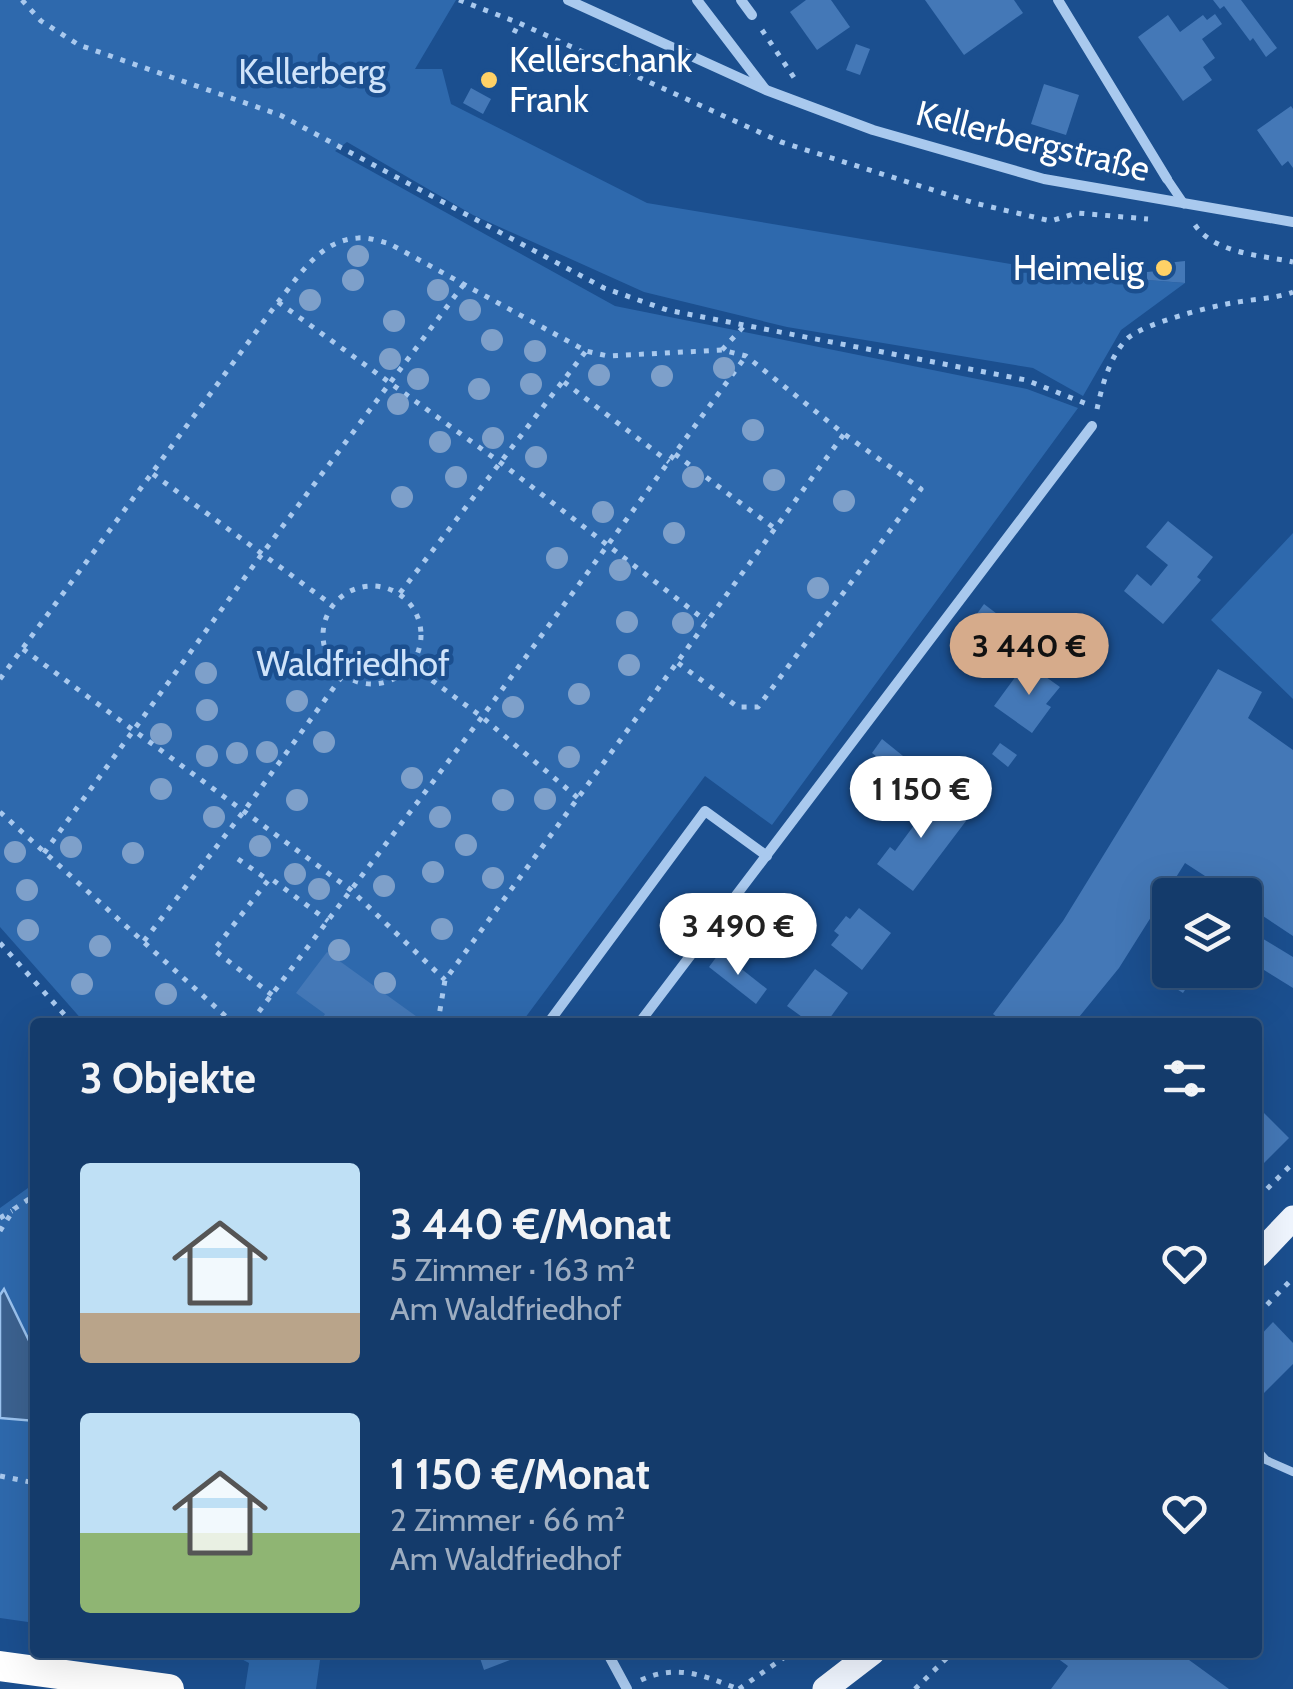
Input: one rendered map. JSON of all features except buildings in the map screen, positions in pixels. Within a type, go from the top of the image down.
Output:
[{"type":"highway","points":[[0,1666],[169,1689]]},
{"type":"main road","points":[[1262,1251],[1293,1218]]},
{"type":"main road","points":[[825,1689],[864,1658]]},
{"type":"street","name":"Kellerbergstraße","points":[[568,0],[766,90],[873,130],[1044,178],[1293,222]]},
{"type":"street","points":[[697,0],[766,90]]},
{"type":"street","points":[[741,0],[752,16]]},
{"type":"street","points":[[1058,0],[1184,204]]},
{"type":"street","points":[[643,1018],[1092,426]]},
{"type":"street","points":[[552,1018],[705,811],[767,856]]},
{"type":"street","points":[[610,1658],[626,1688]]},
{"type":"lane","points":[[1262,1456],[1293,1472]]},
{"type":"path","points":[[22,0],[41,22],[79,46],[280,115],[604,288],[667,310],[1026,380],[1097,408],[1108,371],[1129,338],[1152,325],[1228,303],[1293,292]]},
{"type":"path","points":[[459,0],[477,3],[781,142],[974,203],[1051,221],[1077,213],[1155,220]]},
{"type":"path","points":[[752,16],[816,110]]},
{"type":"path","points":[[514,33],[520,22]]},
{"type":"path","points":[[1197,229],[1210,241],[1293,262]]},
{"type":"path","points":[[0,678],[311,261],[331,244],[360,237],[390,244],[586,351],[608,356],[722,350],[746,356],[921,489],[758,706],[738,707],[678,664]]},
{"type":"path","points":[[44,853],[464,284]]},
{"type":"path","points":[[278,302],[501,462],[706,621]]},
{"type":"path","points":[[722,350],[744,326]]},
{"type":"path","points":[[400,594],[586,351]]},
{"type":"path","points":[[253,1018],[482,717],[746,356]]},
{"type":"path","points":[[563,382],[669,462]]},
{"type":"path","points":[[439,1018],[445,980],[844,434]]},
{"type":"path","points":[[675,454],[774,528]]},
{"type":"path","points":[[153,474],[332,605]]},
{"type":"path","points":[[380,586],[400,594],[414,608],[421,627],[420,647],[411,665],[397,678],[379,684],[360,683],[343,675],[326,655],[323,642],[322,629],[332,605],[358,587],[380,586]]},
{"type":"path","points":[[23,649],[351,890],[445,980]]},
{"type":"path","points":[[411,665],[482,717],[578,798]]},
{"type":"path","points":[[144,941],[343,675]]},
{"type":"path","points":[[0,812],[228,1018]]},
{"type":"path","points":[[238,859],[328,921]]},
{"type":"path","points":[[268,880],[214,950],[272,995]]},
{"type":"path","points":[[0,943],[67,1018]]},
{"type":"path","points":[[1262,1194],[1293,1162]]},
{"type":"path","points":[[0,1218],[30,1199]]},
{"type":"path","points":[[0,1231],[14,1210]]},
{"type":"path","points":[[1262,1310],[1293,1278]]},
{"type":"path","points":[[0,1476],[30,1481]]},
{"type":"path","points":[[626,1688],[662,1671],[701,1674],[738,1689],[783,1658]]},
{"type":"path","points":[[915,1689],[947,1658]]},
{"type":"green space","name":"Waldfriedhof","points":[[0,0],[456,0],[415,69],[442,69],[451,104],[647,203],[1071,274],[1185,283],[1121,330],[1083,396],[1033,368],[787,327],[644,292],[473,215],[347,142],[335,151],[615,306],[1027,389],[1078,408],[772,825],[705,776],[525,1018],[80,1018],[0,927]]},
{"type":"green space","points":[[1293,533],[1293,699],[1211,620]]},
{"type":"green space","points":[[30,1187],[30,1622],[0,1618],[0,1208]]},
{"type":"green space","points":[[240,1658],[320,1658],[316,1689],[245,1689],[249,1663]]},
{"type":"shaded area","points":[[4,1289],[30,1343],[30,1421],[0,1418],[0,1295]]},
{"type":"place","name":"Kellerschank Frank","points":[[489,80]]},
{"type":"place","name":"Heimelig","points":[[1164,268]]},
{"type":"park label","name":"Kellerberg","points":[[312,72]]}]
